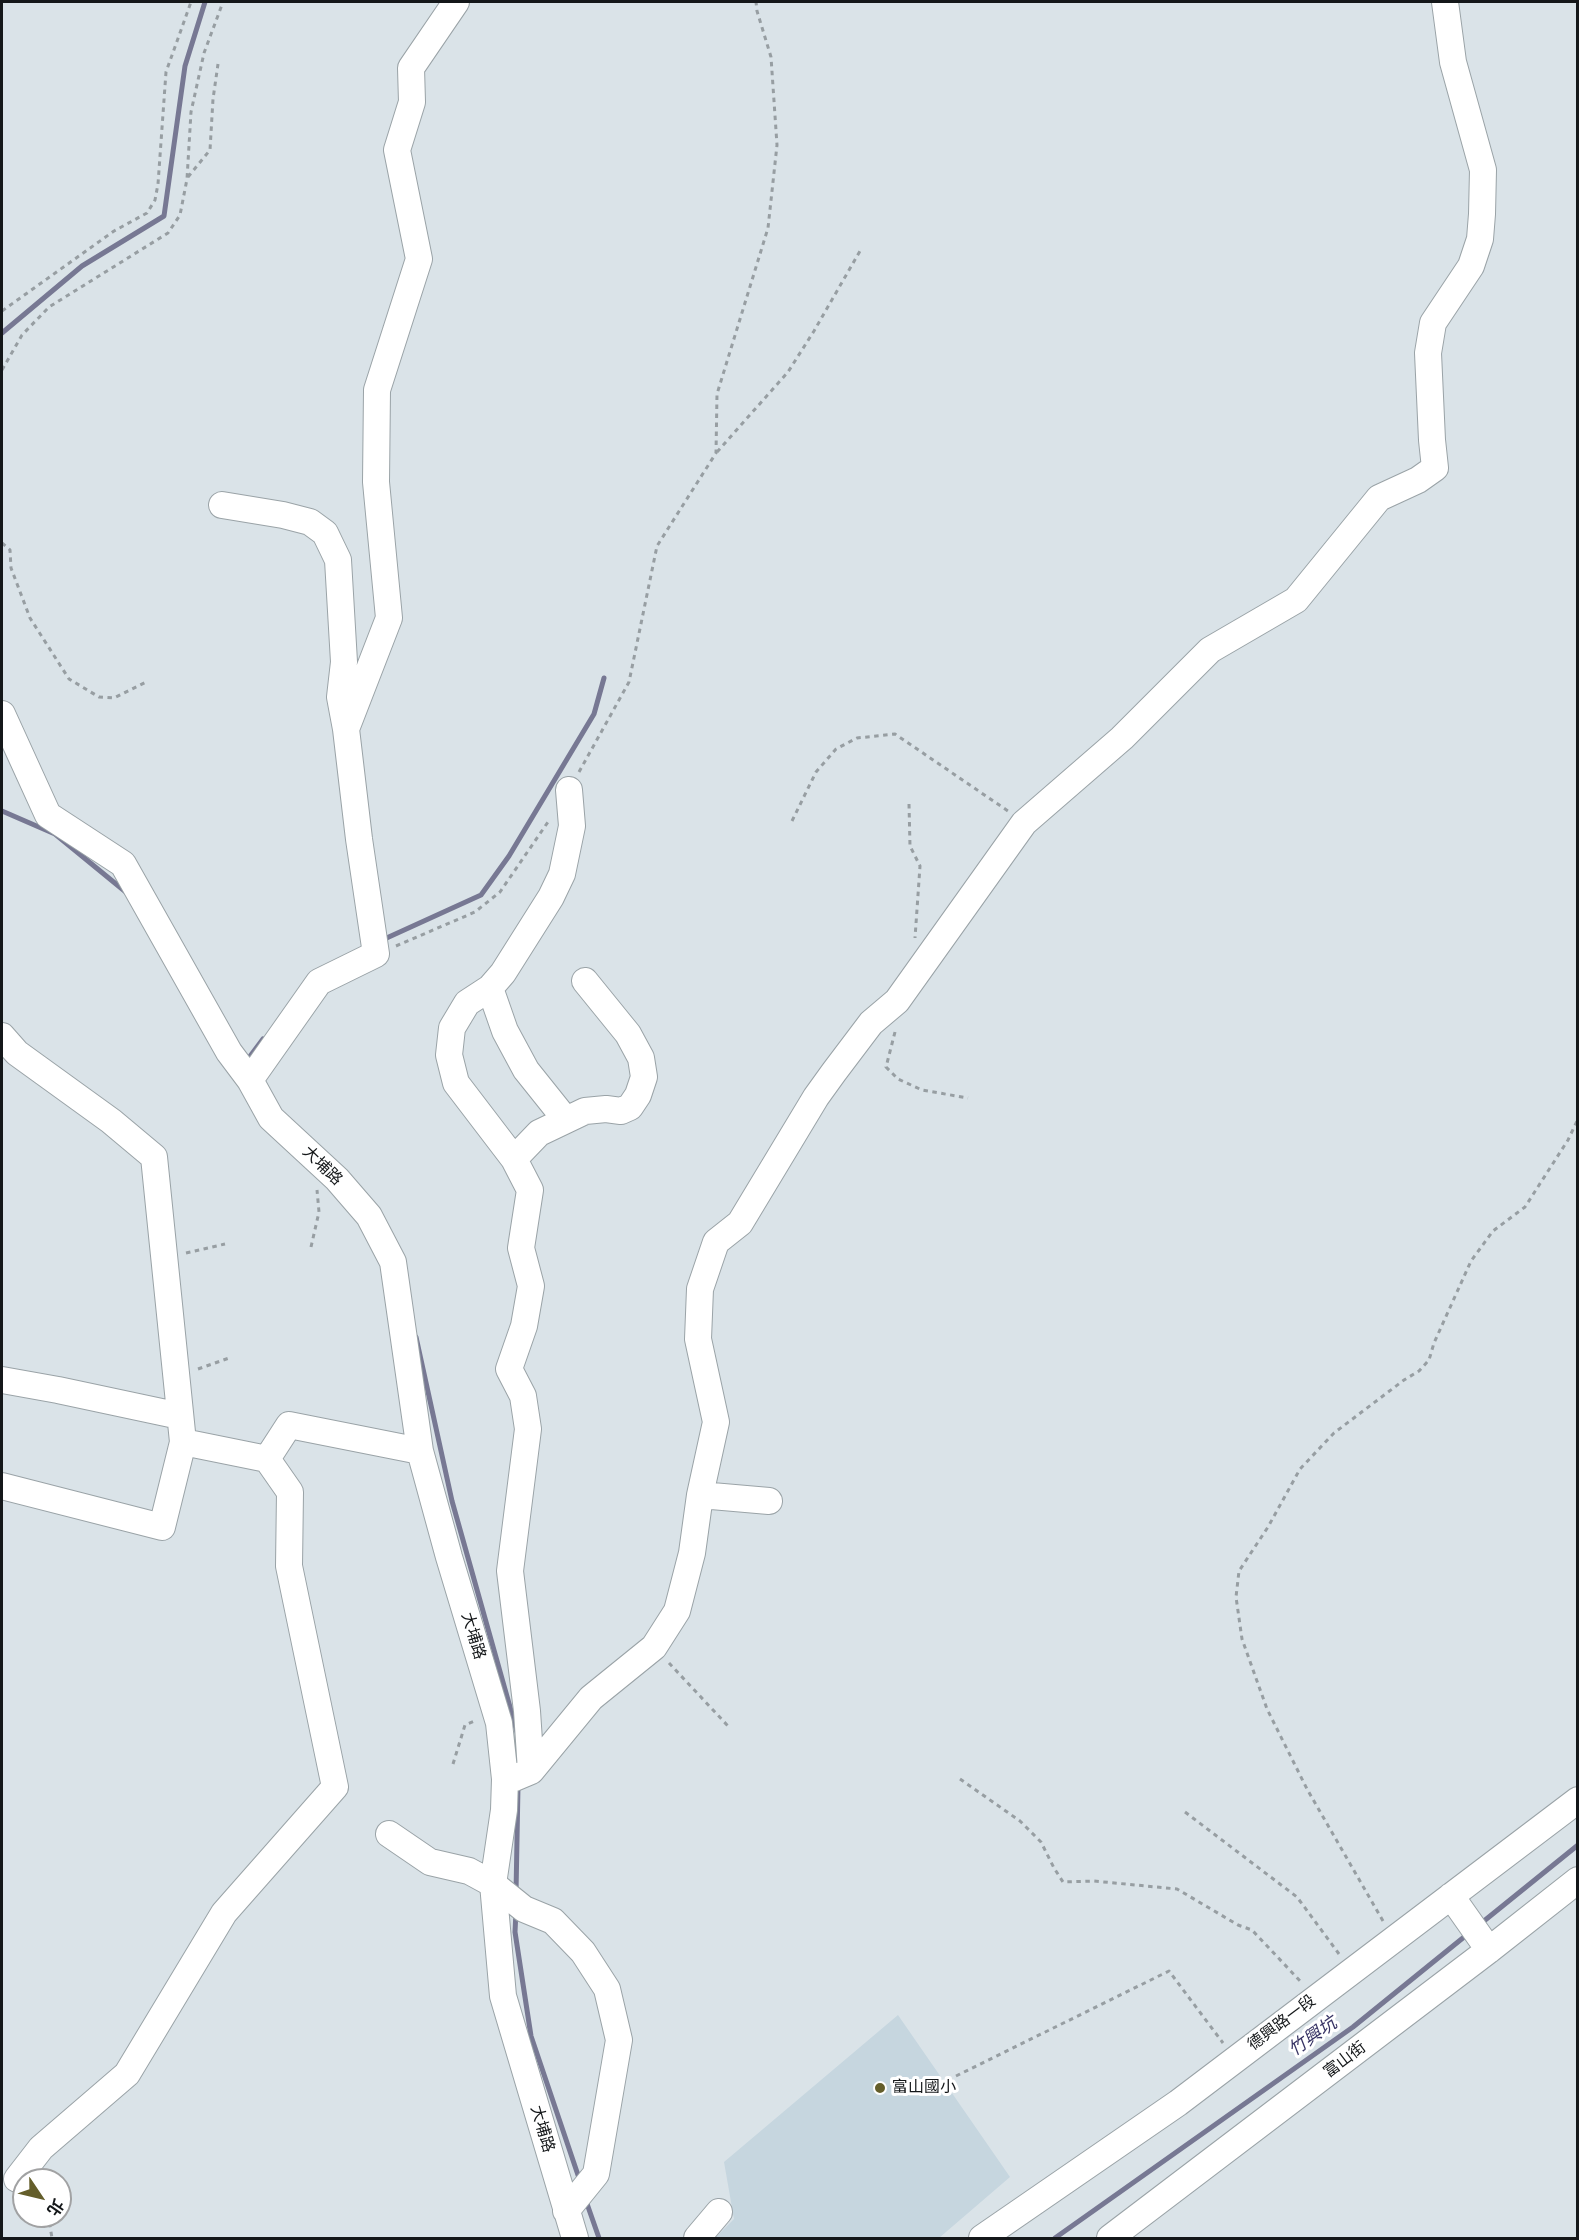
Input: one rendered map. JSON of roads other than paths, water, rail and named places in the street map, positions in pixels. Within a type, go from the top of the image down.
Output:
[{"type":"street","points":[[346,729],[389,618],[376,482],[377,390],[419,259],[397,150],[412,102],[411,68],[456,2]]},
{"type":"street","points":[[516,1776],[591,1698],[654,1647],[677,1611],[692,1553],[700,1495],[716,1422],[698,1339],[700,1289],[716,1242],[740,1223],[822,1089],[871,1023],[897,1000],[1024,823],[1122,738],[1210,650],[1296,600],[1379,498],[1418,480],[1435,468],[1428,353],[1432,323],[1471,266],[1480,239],[1483,170],[1453,62],[1445,2]]},
{"type":"street","points":[[222,505],[310,522],[325,533],[338,560],[344,662],[340,697],[376,954],[319,982],[250,1080]]},
{"type":"street","name":"大埔路","points":[[2,714],[48,815],[123,864],[229,1052],[250,1080],[271,1118],[337,1179],[369,1216],[393,1262],[420,1451],[449,1557],[516,1776],[504,1810],[508,1896],[503,1996],[575,2238]]},
{"type":"street","points":[[516,1776],[527,1711],[510,1571],[528,1429],[523,1396],[508,1369],[524,1326],[531,1286],[521,1248],[530,1190],[514,1159],[456,1083],[449,1055],[452,1028],[467,1003],[490,988],[503,973],[551,897],[562,874],[572,826],[569,790]]},
{"type":"street","points":[[514,1159],[539,1134],[566,1120],[585,1111],[606,1109],[621,1111],[630,1107],[638,1095],[644,1077],[641,1058],[628,1034],[585,981]]},
{"type":"street","points":[[490,988],[505,1031],[526,1070],[566,1120]]},
{"type":"street","points":[[2,1036],[17,1053],[111,1121],[154,1157],[183,1442],[162,1527],[2,1486]]},
{"type":"street","points":[[2,1380],[180,1416]]},
{"type":"street","points":[[267,1459],[289,1425],[420,1451]]},
{"type":"street","points":[[26,2168],[41,2148],[127,2074],[224,1913],[335,1787],[289,1566],[290,1492],[267,1459],[183,1442]]},
{"type":"street","points":[[700,1495],[770,1501]]},
{"type":"street","name":"德興路一段","points":[[982,2238],[1178,2103],[1393,1939],[1454,1901],[1578,1800]]},
{"type":"street","points":[[389,1834],[430,1862],[469,1870],[508,1896],[553,1921],[583,1952],[607,1989],[619,2040],[596,2174],[566,2211]]},
{"type":"street","name":"富山街","points":[[1110,2238],[1485,1943],[1578,1880]]},
{"type":"street","points":[[1454,1901],[1485,1943]]},
{"type":"street","points":[[697,2238],[719,2212]]},
{"type":"waterway","points":[[2,333],[82,266],[164,216],[185,66],[205,2]]},
{"type":"waterway","points":[[380,941],[481,895],[509,856],[594,714],[604,678]]},
{"type":"waterway","points":[[2,811],[55,834],[127,893]]},
{"type":"waterway","points":[[245,1063],[263,1039]]},
{"type":"waterway","points":[[416,1337],[452,1501],[517,1732]]},
{"type":"waterway","points":[[516,1893],[518,1786]]},
{"type":"waterway","name":"竹興坑","points":[[1479,1925],[1578,1845]]},
{"type":"waterway","points":[[516,1911],[515,1932],[531,2036],[580,2181]]},
{"type":"waterway","name":"竹興坑","points":[[1055,2238],[1353,2027],[1469,1933]]},
{"type":"waterway","points":[[585,2198],[599,2238]]},
{"type":"place","name":"富山國小","points":[[880,2088]]}]
